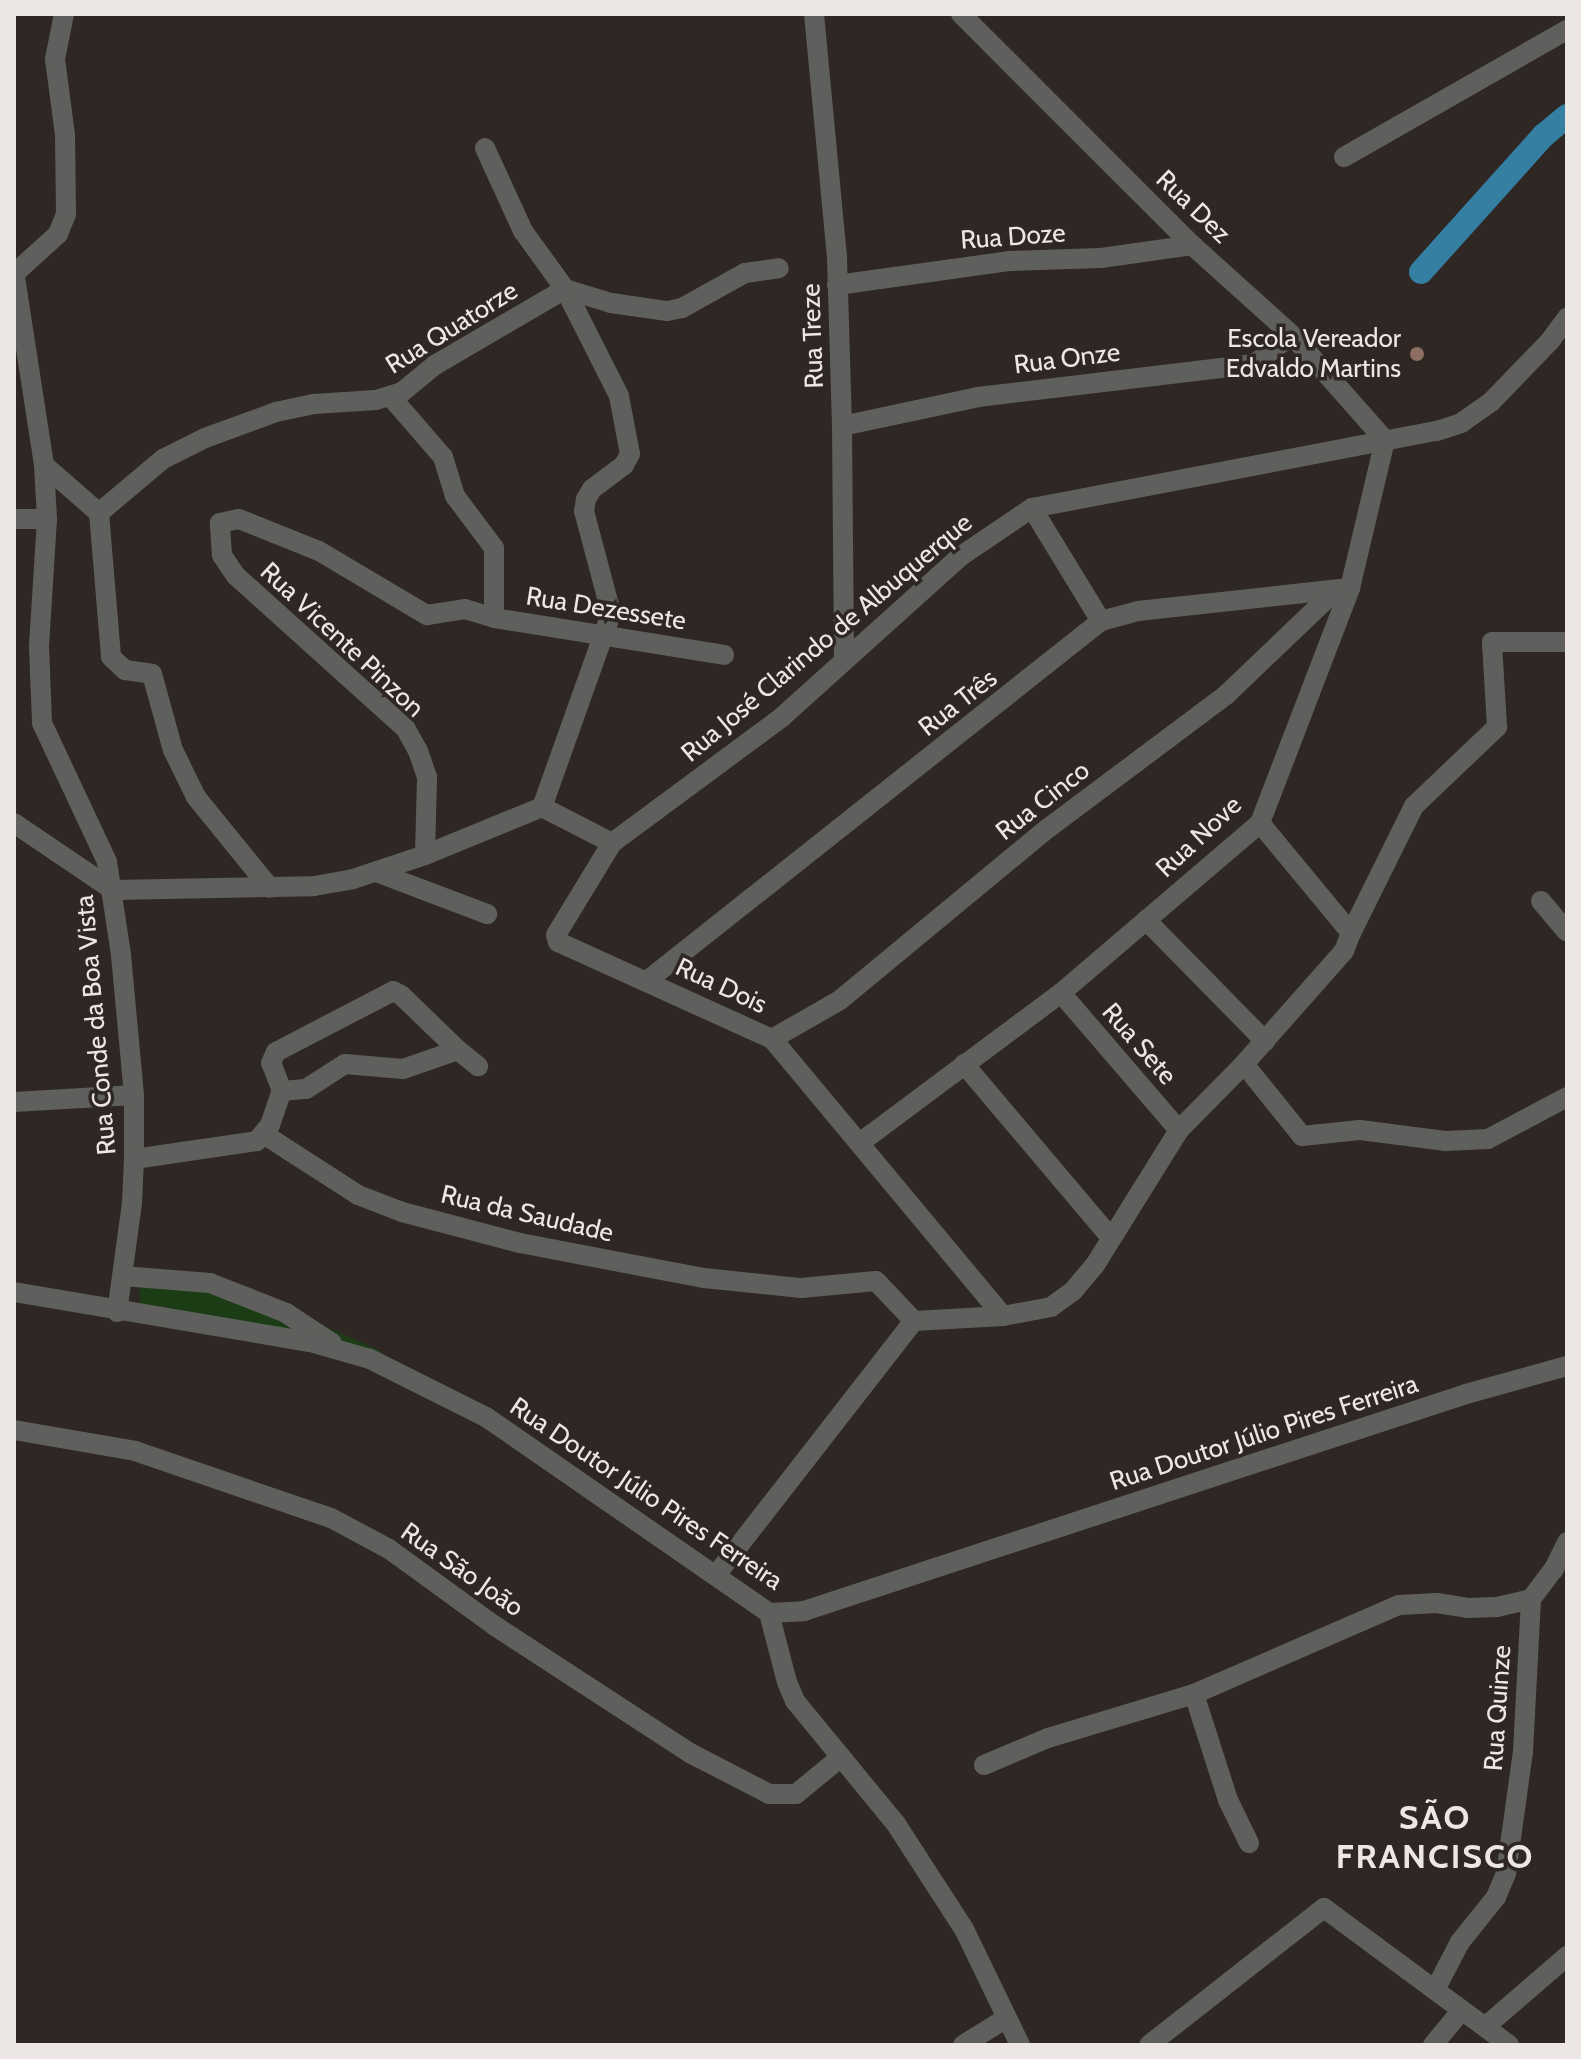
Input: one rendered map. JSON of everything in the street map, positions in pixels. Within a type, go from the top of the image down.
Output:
[{"type":"street","points":[[14,272],[58,234],[66,214],[65,135],[55,59],[64,14]]},
{"type":"street","name":"Rua Treze","points":[[814,14],[837,285],[844,658]]},
{"type":"street","name":"Rua Dez","points":[[961,14],[1192,245],[1292,335],[1385,440]]},
{"type":"street","points":[[1344,157],[1567,30]]},
{"type":"street","points":[[14,823],[113,890],[270,888],[314,886],[376,872],[542,807],[604,635],[609,605],[584,511],[592,489],[624,465],[630,454],[619,396],[565,289],[523,231],[485,148]]},
{"type":"street","name":"Rua Doze","points":[[837,285],[1010,261],[1101,258],[1192,245]]},
{"type":"street","points":[[565,289],[611,303],[667,311],[682,308],[745,273],[779,268]]},
{"type":"street","name":"Rua Conde da Boa Vista","points":[[14,272],[44,465],[47,519],[39,647],[42,723],[107,862],[113,890],[134,1095],[134,1159],[117,1312]]},
{"type":"street","name":"Rua Quatorze","points":[[99,513],[163,459],[261,418],[314,404],[391,397],[435,365],[565,289]]},
{"type":"street","name":"Rua José Clarindo de Albuquerque","points":[[556,939],[612,843],[782,717],[844,658],[961,556],[1032,508],[1437,431],[1461,423],[1491,402],[1550,341],[1567,318]]},
{"type":"street","name":"Rua Onze","points":[[842,426],[978,397],[1246,365],[1257,362],[1292,335]]},
{"type":"street","name":"Rua Dezessete","points":[[391,397],[443,457],[455,496],[494,548],[494,618],[724,655]]},
{"type":"street","name":"Rua Nove","points":[[861,1142],[1061,993],[1260,823],[1343,589],[1385,440]]},
{"type":"street","points":[[44,465],[99,513],[111,657],[125,670],[152,674],[173,750],[196,797],[270,888]]},
{"type":"street","points":[[1032,508],[1101,621]]},
{"type":"street","points":[[14,519],[47,519]]},
{"type":"street","name":"Rua Vicente Pinzon","points":[[425,855],[427,777],[405,728],[236,576],[222,555],[220,523],[239,519],[319,551],[427,615],[465,609],[494,618]]},
{"type":"street","name":"Rua Três","points":[[648,980],[1101,621],[1138,611],[1343,589]]},
{"type":"street","name":"Rua Cinco","points":[[772,1039],[840,1000],[1047,829],[1226,695],[1343,589]]},
{"type":"street","points":[[716,1575],[914,1321],[1003,1316],[1051,1307],[1073,1291],[1111,1238],[1179,1130],[1244,1064],[1344,951],[1414,806],[1497,727],[1492,642],[1567,642]]},
{"type":"street","points":[[542,807],[612,843]]},
{"type":"street","points":[[1260,823],[1351,933]]},
{"type":"street","points":[[376,872],[487,914]]},
{"type":"street","points":[[1541,901],[1567,932]]},
{"type":"street","points":[[1146,920],[1265,1041]]},
{"type":"street","name":"Rua Dois","points":[[556,939],[772,1039]]},
{"type":"street","points":[[134,1159],[257,1141],[265,1135],[282,1091],[271,1063],[276,1052],[393,991],[478,1066]]},
{"type":"street","name":"Rua Sete","points":[[1061,993],[1179,1130]]},
{"type":"street","points":[[772,1039],[1003,1316]]},
{"type":"street","points":[[282,1091],[306,1089],[345,1064],[403,1069],[458,1050]]},
{"type":"street","points":[[964,1064],[1111,1238]]},
{"type":"street","points":[[1244,1064],[1302,1136],[1360,1130],[1446,1141],[1488,1139],[1567,1097]]},
{"type":"street","points":[[14,1102],[134,1095]]},
{"type":"street","name":"Rua da Saudade","points":[[265,1135],[358,1195],[402,1212],[520,1243],[704,1278],[801,1288],[876,1281],[914,1321]]},
{"type":"street","points":[[123,1276],[210,1283],[286,1313],[342,1349]]},
{"type":"street","name":"Rua Doutor Júlio Pires Ferreira","points":[[14,1292],[342,1349],[426,1385],[486,1417],[769,1613],[804,1611],[1466,1394],[1567,1366]]},
{"type":"street","name":"Rua São João","points":[[14,1430],[135,1451],[331,1518],[389,1549],[495,1626],[690,1753],[769,1794],[796,1794],[841,1757]]},
{"type":"street","points":[[984,1765],[1048,1738],[1194,1694],[1399,1605],[1437,1603],[1468,1608],[1497,1607],[1531,1599],[1560,1571],[1567,1542]]},
{"type":"street","name":"Rua Quinze","points":[[1435,1990],[1460,1942],[1496,1897],[1509,1862],[1523,1752],[1531,1599]]},
{"type":"street","points":[[769,1613],[795,1701],[896,1824],[964,1929],[1020,2045]]},
{"type":"street","points":[[1194,1694],[1228,1800],[1249,1843]]},
{"type":"street","points":[[1149,2045],[1324,1908],[1509,2045]]},
{"type":"street","points":[[1486,2026],[1558,1977],[1567,1956]]},
{"type":"street","points":[[1433,2045],[1461,2011]]},
{"type":"street","points":[[963,2044],[1005,2019]]},
{"type":"green space","points":[[139,1274],[215,1278],[383,1352],[372,1362],[140,1306]]},
{"type":"waterway","points":[[1421,272],[1543,136],[1567,116]]},
{"type":"place","name":"Escola Vereador Edvaldo Martins","points":[[1417,354]]},
{"type":"district","name":"SÃO FRANCISCO","points":[[1435,1836]]}]
